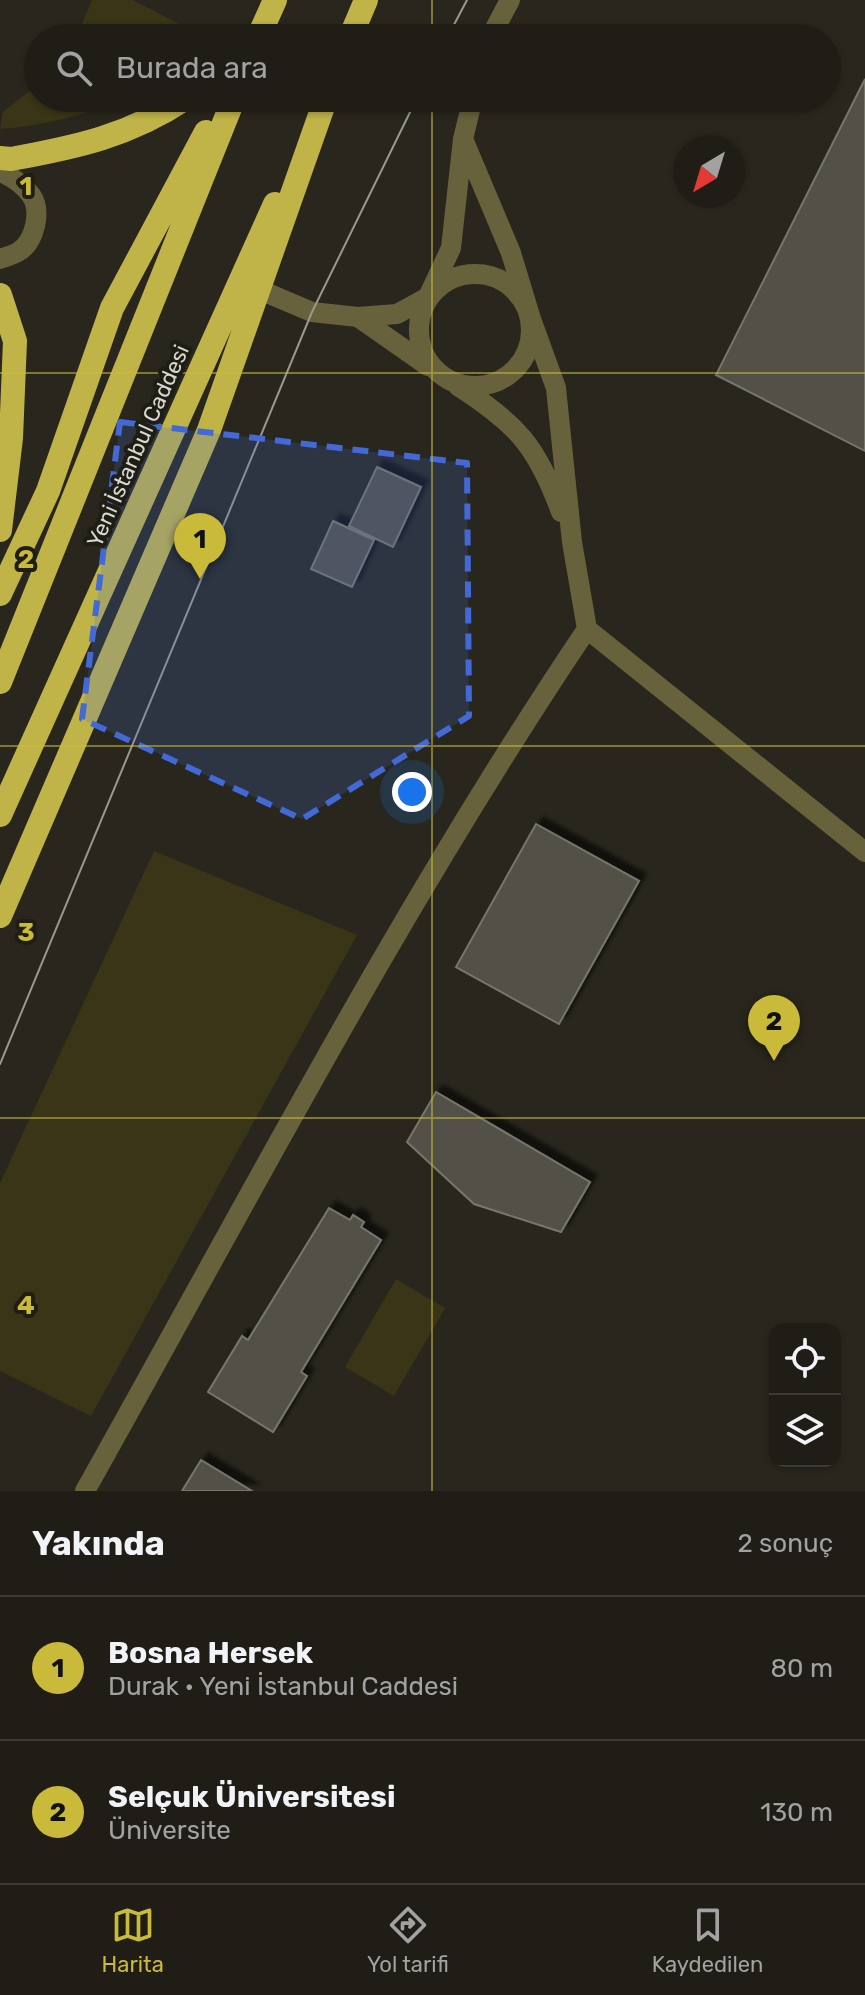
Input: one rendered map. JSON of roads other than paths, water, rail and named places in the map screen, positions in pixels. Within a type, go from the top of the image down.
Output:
[{"type":"highway","points":[[356,24],[366,0]]},
{"type":"highway","points":[[0,158],[11,159],[82,146],[152,121],[165,112]]},
{"type":"highway","points":[[0,594],[48,491],[112,308],[217,112]]},
{"type":"highway","name":"Yeni İstanbul Caddesi","points":[[0,682],[228,112]]},
{"type":"highway","name":"Yeni İstanbul Caddesi","points":[[0,815],[319,112]]},
{"type":"highway","points":[[0,916],[209,430],[320,112]]},
{"type":"highway","points":[[0,295],[15,341],[11,438],[0,530]]},
{"type":"street","points":[[497,24],[510,0]]},
{"type":"street","points":[[470,112],[463,139],[451,248],[421,312],[418,328],[420,345],[438,373],[491,407],[528,442],[548,477],[572,542]]},
{"type":"street","points":[[358,317],[452,382],[468,386],[485,386],[501,380],[514,371],[526,355],[531,337],[531,319],[511,253],[463,139]]},
{"type":"street","points":[[0,172],[15,178],[33,197],[37,215],[33,234],[20,252],[0,259]]},
{"type":"street","points":[[260,290],[312,312],[358,317],[397,314],[428,297],[441,283],[458,275],[495,277],[511,287],[524,301],[556,388],[572,542],[587,629],[865,852]]},
{"type":"street","points":[[85,1491],[396,932],[525,721],[587,629]]},
{"type":"tram line","points":[[454,24],[467,0]]},
{"type":"tram line","points":[[0,1064],[312,312],[410,112]]},
{"type":"place","name":"Bosna Hersek","points":[[200,579]]},
{"type":"place","name":"Selçuk Üniversitesi","points":[[774,1061]]}]
